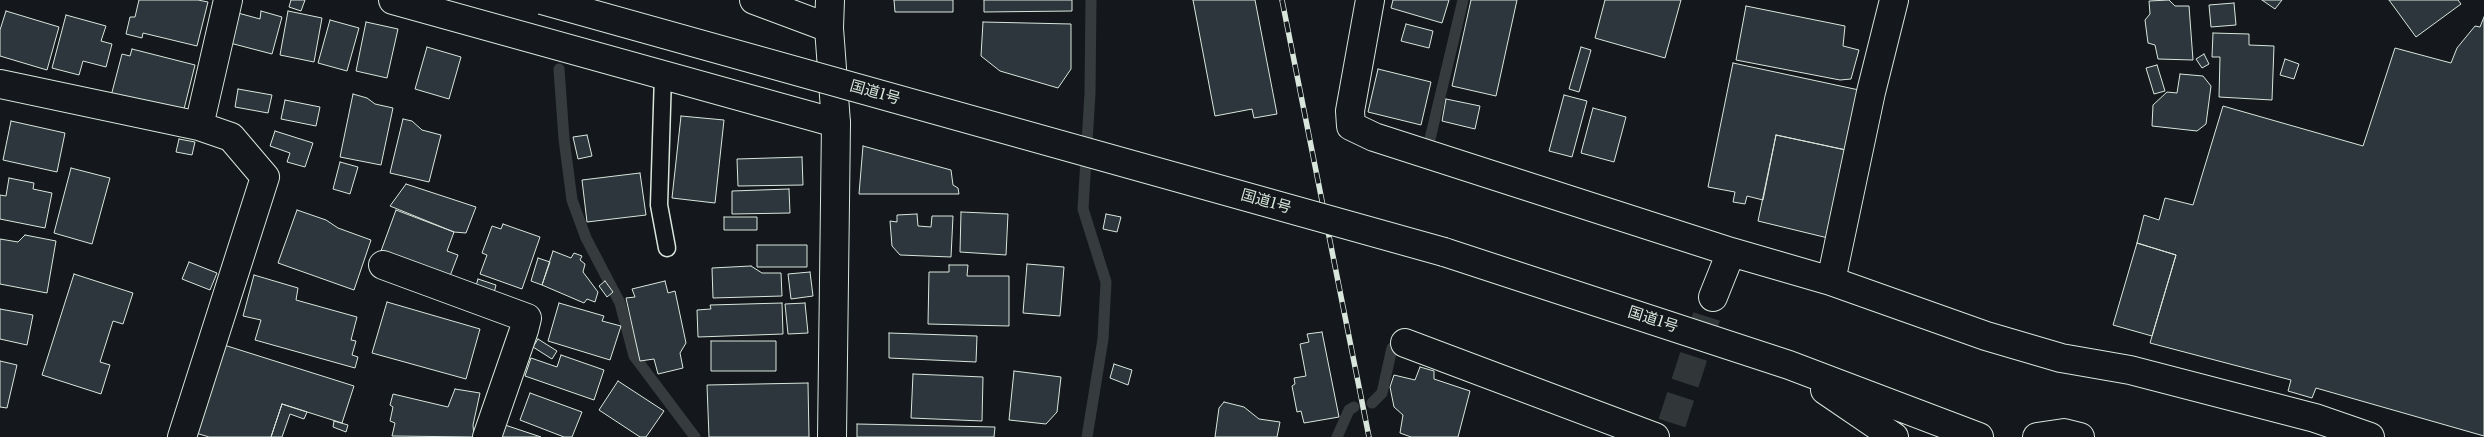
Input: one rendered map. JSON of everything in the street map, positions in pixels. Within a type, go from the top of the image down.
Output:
[{"type":"main road","points":[[199,126],[228,0]]},
{"type":"main road","points":[[393,0],[836,123]]},
{"type":"main road","name":"国道1号","points":[[542,0],[1444,252],[1789,365],[1979,437]]},
{"type":"main road","points":[[754,0],[829,28]]},
{"type":"main road","points":[[830,0],[829,28],[836,123],[832,437]]},
{"type":"main road","points":[[1370,0],[1350,111],[1351,126],[1374,137],[1731,252],[1831,282],[1986,336],[2052,355],[2139,372],[2315,418],[2370,437]]},
{"type":"main road","points":[[1831,282],[1871,92],[1894,0]]},
{"type":"main road","points":[[0,84],[199,126],[231,137],[265,177],[182,437]]},
{"type":"main road","points":[[1713,297],[1731,252]]},
{"type":"main road","points":[[383,265],[527,318],[487,437]]},
{"type":"main road","points":[[1405,343],[1666,432]]},
{"type":"main road","points":[[1789,365],[1894,437]]},
{"type":"main road","points":[[2037,437],[2064,433],[2080,437]]},
{"type":"lane","points":[[663,75],[659,205],[667,248]]},
{"type":"building","points":[[139,0],[198,0],[208,2],[197,46],[143,33],[142,38],[126,34],[130,17],[135,17]]},
{"type":"building","points":[[291,0],[305,0],[301,11],[289,7]]},
{"type":"building","points":[[894,0],[953,0],[953,12],[895,12]]},
{"type":"building","points":[[984,0],[1072,0],[1072,11],[984,12]]},
{"type":"building","points":[[1193,0],[1255,0],[1277,114],[1254,118],[1252,109],[1215,116]]},
{"type":"building","points":[[1393,0],[1449,0],[1442,23],[1391,8]]},
{"type":"building","points":[[1471,0],[1517,0],[1496,96],[1452,86]]},
{"type":"building","points":[[1605,0],[1681,0],[1665,58],[1595,38]]},
{"type":"building","points":[[2169,0],[2175,6],[2189,6],[2193,60],[2158,59],[2155,45],[2148,43],[2145,20],[2150,14],[2149,1]]},
{"type":"building","points":[[2262,0],[2282,0],[2275,9]]},
{"type":"building","points":[[2389,0],[2458,0],[2461,4],[2416,37]]},
{"type":"building","points":[[2234,3],[2236,25],[2211,27],[2209,5]]},
{"type":"building","points":[[1746,6],[1845,26],[1843,46],[1859,50],[1851,79],[1840,80],[1736,60]]},
{"type":"building","points":[[6,11],[59,27],[47,70],[0,56],[0,30]]},
{"type":"building","points":[[261,11],[282,17],[272,54],[230,43],[238,13],[260,19]]},
{"type":"building","points":[[288,11],[322,18],[314,62],[280,55]]},
{"type":"building","points":[[66,15],[106,26],[101,41],[112,44],[106,67],[83,61],[79,75],[52,68]]},
{"type":"building","points":[[2484,17],[2484,436],[2316,388],[2312,398],[2288,391],[2291,380],[2150,343],[2176,255],[2137,243],[2144,215],[2159,220],[2165,198],[2193,205],[2223,106],[2363,146],[2395,48],[2451,63],[2457,48],[2475,26],[2480,27]]},
{"type":"building","points":[[330,20],[359,28],[347,71],[318,63]]},
{"type":"building","points":[[366,22],[398,29],[387,78],[356,71]]},
{"type":"building","points":[[983,22],[1071,24],[1071,69],[1058,88],[1000,71],[981,56]]},
{"type":"building","points":[[1406,24],[1433,31],[1429,48],[1401,41]]},
{"type":"building","points":[[2213,33],[2249,34],[2249,45],[2274,46],[2272,100],[2219,97],[2220,57],[2212,57]]},
{"type":"building","points":[[427,47],[461,57],[449,99],[415,89]]},
{"type":"building","points":[[1581,47],[1591,50],[1579,92],[1569,89]]},
{"type":"building","points":[[132,49],[195,65],[184,109],[111,96],[122,54],[130,56]]},
{"type":"building","points":[[2204,54],[2209,64],[2202,68],[2196,59]]},
{"type":"building","points":[[2285,59],[2299,64],[2294,79],[2280,75]]},
{"type":"building","points":[[1733,63],[1859,90],[1846,150],[1776,135],[1763,200],[1747,196],[1745,204],[1733,202],[1735,192],[1708,187]]},
{"type":"building","points":[[2157,65],[2165,91],[2154,94],[2146,68]]},
{"type":"building","points":[[1378,69],[1431,82],[1421,125],[1368,112]]},
{"type":"building","points":[[2180,74],[2203,76],[2211,86],[2206,124],[2197,131],[2152,126],[2153,105],[2167,92],[2177,93]]},
{"type":"building","points":[[238,89],[272,95],[268,113],[235,107]]},
{"type":"building","points":[[353,94],[367,98],[375,104],[393,108],[381,165],[340,157]]},
{"type":"building","points":[[1564,95],[1587,101],[1572,157],[1549,151]]},
{"type":"building","points":[[1446,99],[1480,106],[1475,129],[1442,121]]},
{"type":"building","points":[[285,100],[320,107],[316,126],[281,119]]},
{"type":"building","points":[[1593,108],[1626,117],[1614,162],[1581,153]]},
{"type":"building","points":[[681,116],[724,120],[715,203],[672,198]]},
{"type":"building","points":[[403,119],[412,121],[422,130],[441,135],[429,182],[390,173]]},
{"type":"building","points":[[11,121],[65,133],[57,172],[3,160]]},
{"type":"building","points":[[275,131],[313,143],[305,167],[287,162],[290,153],[270,146]]},
{"type":"building","points":[[587,135],[592,156],[578,159],[573,137]]},
{"type":"building","points":[[1776,135],[1846,150],[1828,238],[1758,221]]},
{"type":"building","points":[[179,139],[195,142],[192,155],[176,152]]},
{"type":"building","points":[[863,146],[951,170],[953,185],[958,188],[959,194],[859,194]]},
{"type":"building","points":[[802,157],[803,185],[738,186],[737,159]]},
{"type":"building","points":[[340,162],[358,167],[350,194],[333,189]]},
{"type":"building","points":[[71,168],[110,178],[92,244],[54,233]]},
{"type":"building","points":[[640,173],[646,215],[587,222],[582,180]]},
{"type":"building","points":[[9,178],[34,183],[33,189],[52,193],[45,228],[0,219],[0,195],[6,196]]},
{"type":"building","points":[[406,184],[476,207],[466,233],[454,232],[390,206]]},
{"type":"building","points":[[789,189],[790,213],[732,214],[732,191]]},
{"type":"building","points":[[297,210],[326,220],[338,228],[371,240],[354,290],[278,263]]},
{"type":"building","points":[[396,210],[454,232],[447,251],[458,255],[450,276],[381,251]]},
{"type":"building","points":[[961,212],[1008,214],[1006,255],[960,252]]},
{"type":"building","points":[[917,214],[918,226],[931,227],[932,216],[953,216],[951,257],[900,255],[892,246],[890,221],[897,222],[897,215]]},
{"type":"building","points":[[1106,214],[1121,217],[1117,232],[1103,229]]},
{"type":"building","points":[[724,217],[757,217],[757,230],[724,230]]},
{"type":"building","points":[[503,224],[540,237],[522,289],[480,274],[487,255],[482,253],[492,226],[501,229]]},
{"type":"building","points":[[25,235],[56,241],[47,293],[0,284],[0,239],[18,242]]},
{"type":"building","points":[[2137,243],[2176,255],[2152,336],[2113,325]]},
{"type":"building","points":[[757,245],[807,245],[807,267],[757,267]]},
{"type":"building","points":[[553,251],[571,258],[574,253],[582,256],[580,260],[585,264],[583,272],[598,292],[595,302],[587,299],[584,303],[542,285]]},
{"type":"building","points":[[538,258],[550,262],[542,285],[531,281]]},
{"type":"building","points":[[189,262],[217,273],[210,290],[182,279]]},
{"type":"building","points":[[1027,264],[1064,267],[1060,316],[1023,313]]},
{"type":"building","points":[[949,265],[968,265],[967,276],[1009,276],[1009,326],[928,324],[929,272],[949,272]]},
{"type":"building","points":[[751,266],[762,273],[781,273],[782,296],[713,298],[712,268]]},
{"type":"building","points":[[810,272],[813,296],[791,299],[788,274]]},
{"type":"building","points":[[74,274],[133,293],[123,324],[113,321],[100,362],[110,365],[101,394],[42,375]]},
{"type":"building","points":[[254,275],[298,288],[296,300],[357,317],[351,340],[356,341],[352,355],[358,357],[355,368],[255,340],[261,320],[243,316]]},
{"type":"building","points":[[478,279],[496,285],[494,293],[476,286]]},
{"type":"building","points":[[605,281],[613,292],[607,297],[599,286]]},
{"type":"building","points":[[665,281],[668,293],[675,291],[686,343],[680,353],[683,368],[658,374],[654,359],[640,361],[626,298],[635,297],[632,289]]},
{"type":"building","points":[[387,302],[480,329],[466,379],[372,353]]},
{"type":"building","points":[[559,303],[604,316],[602,321],[621,326],[610,360],[548,341]]},
{"type":"building","points":[[782,303],[783,334],[698,337],[697,310],[711,309],[710,305]]},
{"type":"building","points":[[805,303],[808,333],[788,334],[785,304]]},
{"type":"building","points":[[0,309],[33,315],[27,345],[0,339]]},
{"type":"building","points":[[1322,332],[1339,417],[1304,423],[1301,411],[1297,412],[1292,386],[1295,384],[1294,378],[1306,376],[1300,344],[1309,342],[1307,334]]},
{"type":"building","points":[[889,333],[977,336],[976,362],[889,358]]},
{"type":"building","points":[[538,339],[557,351],[552,359],[533,347]]},
{"type":"building","points":[[711,341],[776,341],[776,371],[711,371]]},
{"type":"building","points":[[224,345],[354,386],[342,423],[282,404],[271,437],[209,437],[196,433]]},
{"type":"building","points":[[561,355],[604,370],[594,400],[525,376],[531,358],[557,367]]},
{"type":"building","points":[[0,361],[17,365],[7,408],[0,407]]},
{"type":"building","points":[[1114,364],[1132,370],[1128,385],[1110,378]]},
{"type":"building","points":[[1420,367],[1434,371],[1434,379],[1470,391],[1458,437],[1411,437],[1400,433],[1403,415],[1394,407],[1390,387],[1394,375],[1415,380]]},
{"type":"building","points":[[1014,371],[1061,377],[1057,412],[1046,424],[1009,420]]},
{"type":"building","points":[[913,374],[983,377],[982,421],[911,418]]},
{"type":"building","points":[[618,381],[664,411],[646,437],[640,437],[599,410]]},
{"type":"building","points":[[808,383],[809,437],[709,437],[707,385]]},
{"type":"building","points":[[455,389],[480,393],[473,425],[474,437],[392,436],[395,423],[390,421],[393,407],[390,405],[393,394],[448,407]]},
{"type":"building","points":[[530,393],[582,412],[572,437],[564,437],[520,420]]},
{"type":"building","points":[[1224,402],[1244,407],[1259,419],[1280,422],[1277,437],[1215,437],[1219,408]]},
{"type":"building","points":[[282,404],[307,412],[304,419],[290,414],[282,437],[271,437]]},
{"type":"building","points":[[334,421],[348,425],[346,432],[333,427]]},
{"type":"building","points":[[857,424],[995,427],[994,437],[857,437]]},
{"type":"building","points":[[505,425],[541,437],[500,437]]},
{"type":"waterway","points":[[1087,437],[1103,339],[1106,282],[1083,209],[1090,93],[1091,0]]},
{"type":"waterway","points":[[1430,139],[1463,0]]},
{"type":"waterway","points":[[559,69],[564,139],[572,200],[586,238],[620,303],[634,356],[695,437]]},
{"type":"waterway","points":[[1372,403],[1382,393],[1392,348]]},
{"type":"waterway","points":[[1337,437],[1349,410],[1354,407]]},
{"type":"tunnel","points":[[1672,423],[1713,297]]},
{"type":"railway","points":[[1282,0],[1369,437]]}]
